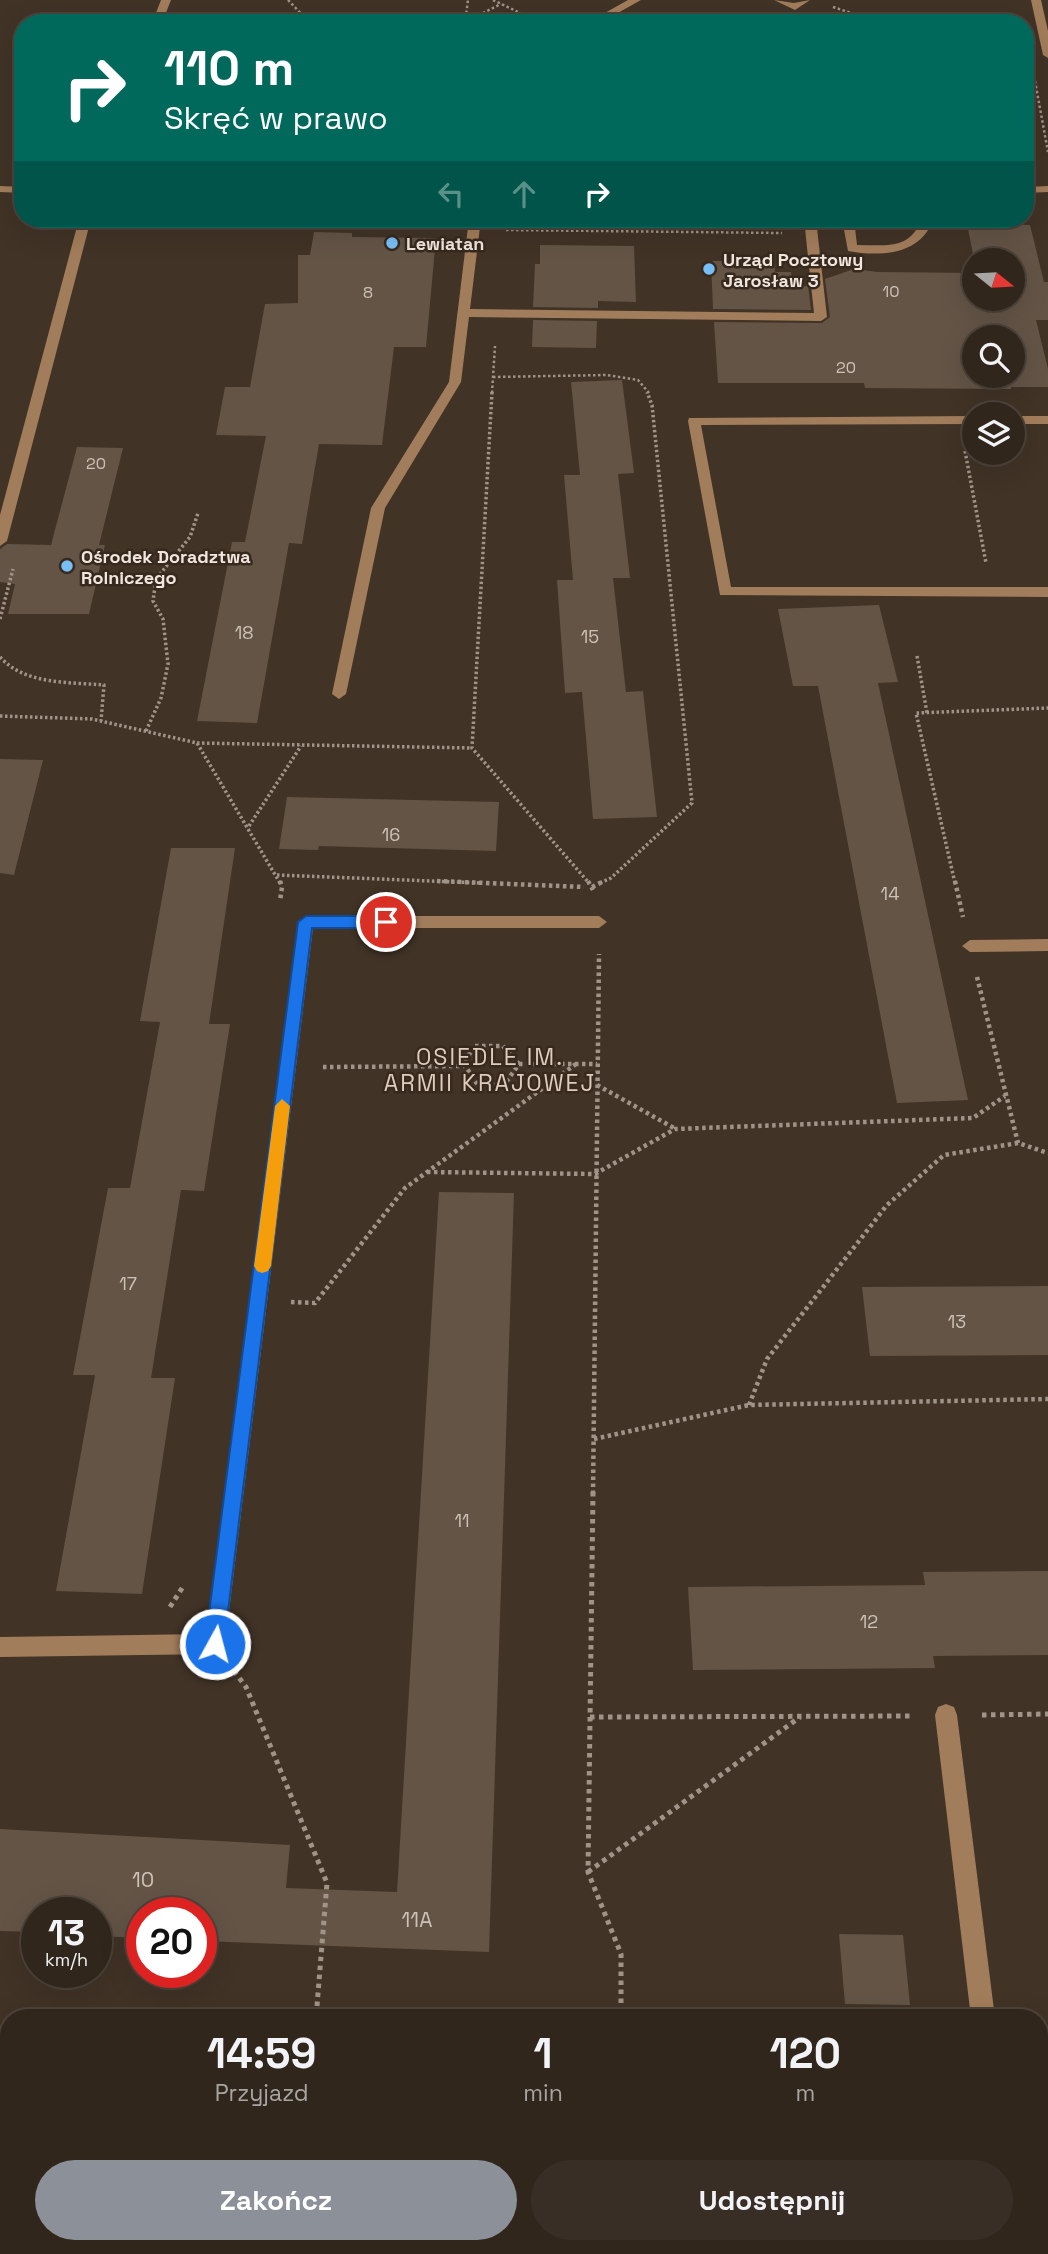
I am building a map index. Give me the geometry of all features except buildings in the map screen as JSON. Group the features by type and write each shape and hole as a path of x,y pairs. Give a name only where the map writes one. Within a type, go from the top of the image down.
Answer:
{"street":[{"path":"609,14 636,0"},
{"path":"779,0 795,7 805,0"},
{"path":"1036,0 1048,55"},
{"path":"0,541 83,228"},
{"path":"339,694 378,508 455,382 474,228"},
{"path":"463,313 821,317 811,228"},
{"path":"849,228 852,248 897,248 916,242 926,228"},
{"path":"1025,420 1048,419"},
{"path":"962,420 694,421 725,592 1048,592"},
{"path":"0,1647 215,1644 306,922 599,922"},
{"path":"970,946 1048,945"},
{"path":"946,1715 983,2009"}],"path":[{"path":"288,0 301,14"},
{"path":"493,0 523,14"},
{"path":"483,14 502,4"},
{"path":"822,4 854,14"},
{"path":"1034,74 1048,152"},
{"path":"506,230 812,233"},
{"path":"497,313 472,748 585,875 592,887 599,922 588,1872 621,1954 621,2009"},
{"path":"277,875 592,887 611,878 692,803 650,395 638,380 607,375 493,377"},
{"path":"953,420 964,442 992,591"},
{"path":"146,731 161,698 168,664 163,619 153,601 156,579 190,537 198,513"},
{"path":"917,656 927,713"},
{"path":"0,657 5,664 27,676 104,685 101,721"},
{"path":"1018,1143 916,713 1048,708"},
{"path":"0,716 101,721 197,743 472,748"},
{"path":"197,743 277,875 282,887 278,915"},
{"path":"248,827 302,745"},
{"path":"475,1046 503,1046 519,1065 504,1085 478,1084 463,1063 475,1046"},
{"path":"258,1301 314,1303 405,1188 576,1064"},
{"path":"519,1065 597,1064"},
{"path":"287,1067 465,1066"},
{"path":"597,1085 674,1129"},
{"path":"427,1172 595,1174 674,1129 973,1118 1005,1096"},
{"path":"749,1405 767,1359 887,1205 944,1155 1018,1143 1048,1153"},
{"path":"594,1440 749,1405 1048,1399"},
{"path":"167,1609 175,1602 188,1577"},
{"path":"215,1644 246,1687 327,1883 317,2009"},
{"path":"590,1717 1048,1713"},
{"path":"588,1872 801,1716"}],"slow traffic":[{"path":"262,1266 282,1106"}],"place":[{"name":"Lewiatan","path":"392,243"},
{"name":"Urząd Pocztowy Jarosław 3","path":"709,269"},
{"name":"Ośrodek Doradztwa Rolniczego","path":"67,566"}],"district":[{"name":"OSIEDLE IM. ARMII KRAJOWEJ","path":"490,1070"}],"route":[{"path":"215,1644 306,922 386,922"}]}
